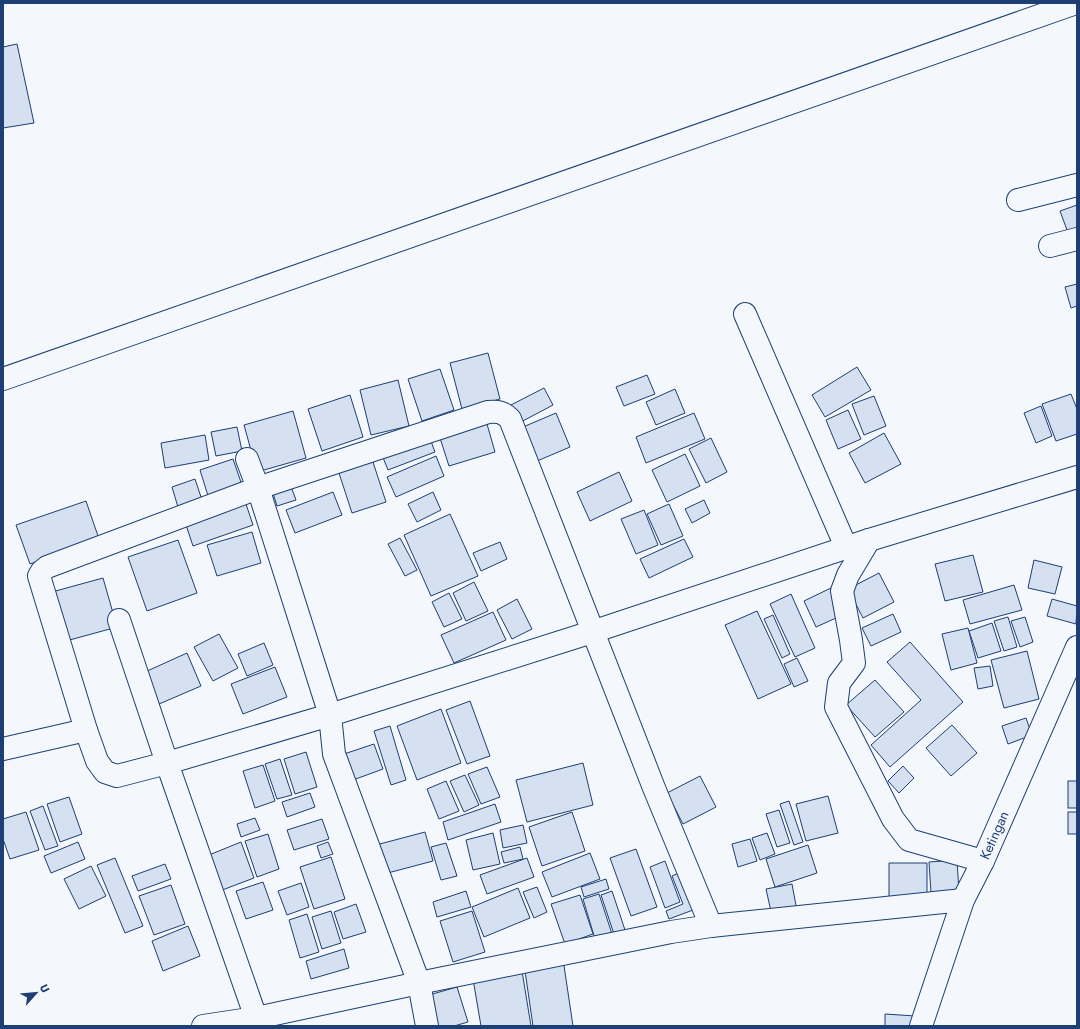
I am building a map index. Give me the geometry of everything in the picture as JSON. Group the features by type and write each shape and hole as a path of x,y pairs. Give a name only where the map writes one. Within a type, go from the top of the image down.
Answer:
{"street":[{"path":"3,379 1076,3"},
{"path":"1018,200 1077,185"},
{"path":"1050,246 1077,239"},
{"path":"745,314 846,547"},
{"path":"712,926 654,788 592,632 510,419 505,414 498,411 488,412 258,488 47,567 39,576 86,730 97,761 105,772 117,776 167,763 330,715 592,632 846,547 1077,478"},
{"path":"247,459 258,488 330,715 334,754 419,983 426,1026"},
{"path":"869,540 848,575 842,591 854,663 839,683 836,707 893,819 908,840 983,861"},
{"path":"119,620 256,1018"},
{"name":"Ketingan","path":"921,1026 963,900 983,861 1077,646"},
{"path":"3,749 86,730"},
{"path":"203,1026 256,1018 671,932 712,926 963,900"}],"building":[{"path":"17,44 34,123 3,128 3,47"},
{"path":"1077,205 1077,236 1070,238 1060,211"},
{"path":"1077,284 1077,306 1071,308 1065,287"},
{"path":"488,353 500,399 462,409 450,363"},
{"path":"857,367 871,390 825,417 812,395"},
{"path":"440,369 454,410 422,421 408,379"},
{"path":"647,375 655,394 624,406 616,387"},
{"path":"398,380 409,426 371,435 360,390"},
{"path":"544,388 553,405 519,423 509,406"},
{"path":"675,389 685,413 656,425 646,402"},
{"path":"1071,394 1077,409 1077,434 1056,441 1042,404"},
{"path":"350,395 363,437 322,451 308,409"},
{"path":"874,396 886,426 864,435 852,404"},
{"path":"1041,406 1052,436 1036,443 1024,413"},
{"path":"848,410 861,439 838,449 826,420"},
{"path":"293,411 306,458 257,472 244,425"},
{"path":"556,413 570,447 537,461 523,427"},
{"path":"694,413 705,439 646,463 636,437"},
{"path":"487,424 495,452 449,466 440,438"},
{"path":"237,427 242,451 216,456 211,432"},
{"path":"884,433 901,464 865,483 849,453"},
{"path":"205,435 209,460 165,468 161,443"},
{"path":"429,436 435,452 388,470 382,455"},
{"path":"711,438 727,472 706,483 689,449"},
{"path":"685,454 700,486 667,502 652,470"},
{"path":"436,456 444,476 396,497 387,477"},
{"path":"233,459 243,488 209,499 200,470"},
{"path":"372,459 386,502 352,513 338,470"},
{"path":"619,472 632,501 590,521 577,492"},
{"path":"195,479 204,506 180,514 172,487"},
{"path":"289,481 296,500 277,506 271,487"},
{"path":"333,492 342,515 295,533 286,510"},
{"path":"433,492 441,510 417,522 408,504"},
{"path":"704,500 710,513 692,523 685,509"},
{"path":"86,501 99,539 30,564 16,525"},
{"path":"245,501 253,525 193,546 185,522"},
{"path":"669,504 683,536 661,545 647,514"},
{"path":"644,510 658,545 636,554 621,519"},
{"path":"450,514 478,576 431,596 404,535"},
{"path":"252,532 261,563 217,576 207,545"},
{"path":"400,538 417,570 405,576 388,544"},
{"path":"684,539 693,557 649,578 640,559"},
{"path":"178,540 197,593 147,611 128,557"},
{"path":"500,542 507,559 481,571 473,553"},
{"path":"973,555 983,592 945,601 935,564"},
{"path":"1034,560 1062,567 1055,594 1028,588"},
{"path":"879,573 894,602 863,618 848,589"},
{"path":"103,578 117,627 66,641 52,592"},
{"path":"474,582 488,611 466,621 453,593"},
{"path":"1014,585 1022,610 970,624 963,600"},
{"path":"833,587 845,614 816,627 804,601"},
{"path":"449,593 462,619 444,627 432,602"},
{"path":"791,594 815,648 795,657 770,604"},
{"path":"517,599 532,629 512,639 497,610"},
{"path":"1052,599 1077,606 1076,624 1047,616"},
{"path":"757,611 791,684 758,699 725,625"},
{"path":"493,612 506,640 454,663 441,635"},
{"path":"893,614 901,632 871,646 862,628"},
{"path":"773,615 790,654 782,658 764,619"},
{"path":"1008,617 1017,647 1004,651 994,621"},
{"path":"1025,617 1033,642 1020,647 1011,621"},
{"path":"992,623 1001,651 978,658 969,631"},
{"path":"968,628 977,663 951,670 942,634"},
{"path":"219,634 238,668 213,681 194,647"},
{"path":"910,642 963,702 890,767 871,745 921,700 887,662"},
{"path":"264,643 273,665 247,676 238,654"},
{"path":"1027,651 1039,699 1004,708 991,660"},
{"path":"187,653 201,686 159,704 145,672"},
{"path":"797,658 808,681 794,687 784,664"},
{"path":"990,666 993,686 978,689 974,668"},
{"path":"275,667 287,697 243,714 231,684"},
{"path":"875,680 904,712 875,737 846,705"},
{"path":"470,701 490,756 467,764 446,710"},
{"path":"441,709 461,763 417,780 397,726"},
{"path":"1026,718 1032,735 1008,744 1002,726"},
{"path":"952,725 977,753 951,776 926,748"},
{"path":"390,726 406,780 391,785 374,731"},
{"path":"374,744 383,769 353,780 344,754"},
{"path":"306,752 317,787 295,794 284,759"},
{"path":"280,759 292,795 277,799 265,764"},
{"path":"583,763 593,805 527,822 516,780"},
{"path":"263,765 275,801 255,808 243,771"},
{"path":"903,766 914,778 899,793 888,781"},
{"path":"487,767 500,797 481,804 468,774"},
{"path":"465,775 479,805 464,812 450,781"},
{"path":"700,776 716,807 683,824 667,793"},
{"path":"446,781 459,811 439,819 427,789"},
{"path":"1068,781 1077,781 1077,808 1068,808"},
{"path":"310,793 315,807 287,817 282,802"},
{"path":"828,796 838,833 806,841 796,804"},
{"path":"69,797 82,834 60,842 47,804"},
{"path":"789,801 803,842 794,845 780,804"},
{"path":"495,804 501,822 448,840 443,822"},
{"path":"43,806 58,846 45,850 30,811"},
{"path":"779,810 790,843 777,847 766,814"},
{"path":"26,812 39,850 10,859 3,839 3,819"},
{"path":"572,812 585,851 542,866 529,827"},
{"path":"1068,812 1077,812 1077,834 1068,834"},
{"path":"255,818 260,830 241,837 237,824"},
{"path":"322,819 329,839 294,850 287,830"},
{"path":"523,825 527,843 503,848 500,830"},
{"path":"425,832 433,861 384,874 376,845"},
{"path":"493,833 500,864 473,870 466,840"},
{"path":"767,833 775,854 760,860 752,838"},
{"path":"268,834 279,869 257,877 245,841"},
{"path":"750,839 757,861 738,867 732,844"},
{"path":"78,842 85,859 51,873 44,856"},
{"path":"241,842 254,878 217,892 204,857"},
{"path":"328,842 333,854 321,858 317,846"},
{"path":"446,843 457,876 441,880 431,847"},
{"path":"808,845 817,873 775,887 766,859"},
{"path":"520,847 523,859 504,863 501,852"},
{"path":"636,849 657,907 631,916 610,858"},
{"path":"590,853 600,879 552,897 542,872"},
{"path":"331,857 345,899 314,909 300,867"},
{"path":"115,858 143,926 125,933 97,865"},
{"path":"527,858 534,877 487,894 480,875"},
{"path":"957,860 959,892 931,893 929,862"},
{"path":"665,861 680,902 665,908 650,867"},
{"path":"889,863 927,863 927,902 889,901"},
{"path":"165,864 171,879 138,891 132,876"},
{"path":"91,866 106,896 79,909 64,879"},
{"path":"686,870 701,907 669,919 666,911 683,904 672,876"},
{"path":"606,879 609,889 584,897 581,887"},
{"path":"263,882 273,910 246,919 236,891"},
{"path":"301,883 309,907 287,915 278,891"},
{"path":"792,884 797,911 772,916 766,889"},
{"path":"171,885 185,924 154,935 139,896"},
{"path":"537,887 547,912 534,918 523,892"},
{"path":"518,888 530,918 484,937 472,907"},
{"path":"466,891 471,907 437,917 433,902"},
{"path":"612,891 625,930 614,934 601,895"},
{"path":"599,894 612,934 595,939 583,899"},
{"path":"580,895 593,934 565,944 551,904"},
{"path":"356,904 366,932 343,939 334,912"},
{"path":"331,911 341,943 322,949 312,917"},
{"path":"472,911 485,952 453,962 440,921"},
{"path":"307,914 319,952 300,958 289,920"},
{"path":"188,926 200,956 163,971 152,941"},
{"path":"344,949 349,968 311,979 306,961"},
{"path":"563,959 573,1026 533,1026 524,964"},
{"path":"522,971 531,1026 481,1026 473,979"},
{"path":"457,987 468,1022 454,1026 438,1026 429,995"},
{"path":"885,1014 915,1016 914,1026 885,1026"}]}
